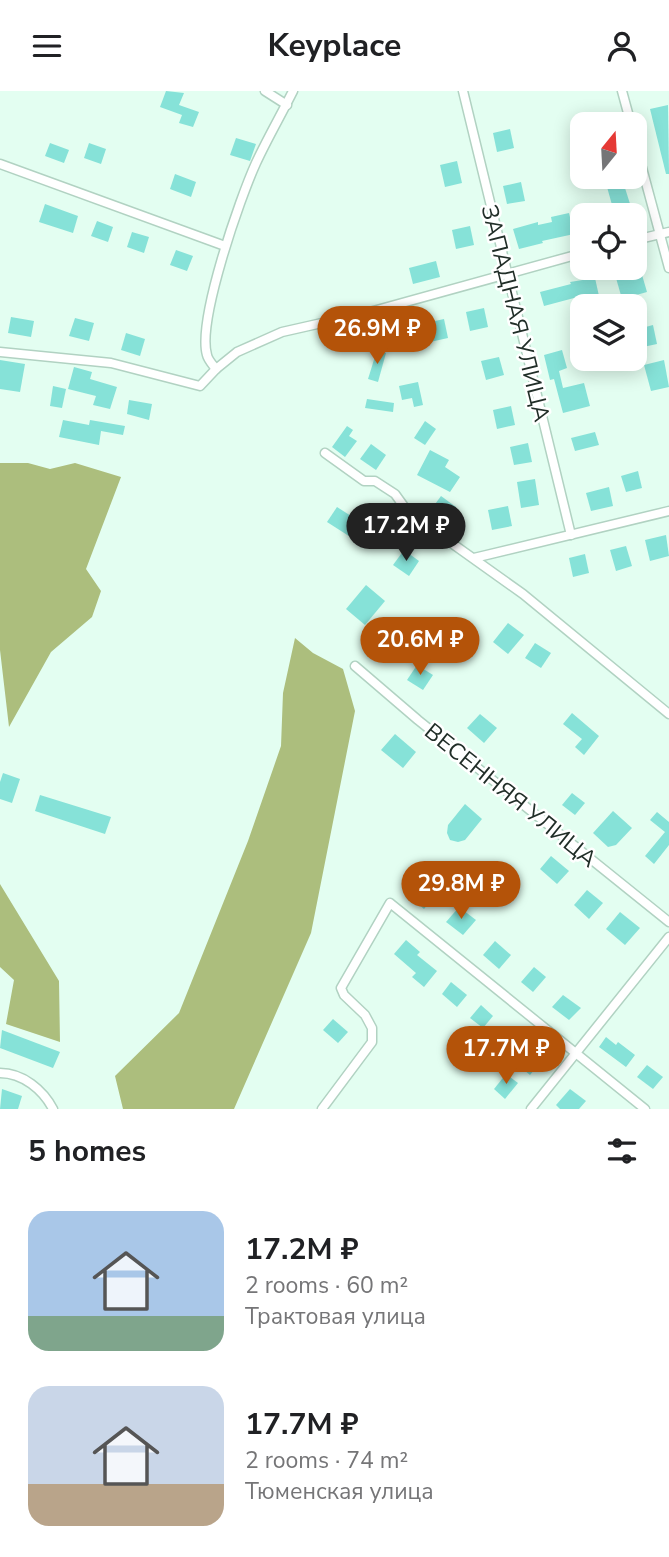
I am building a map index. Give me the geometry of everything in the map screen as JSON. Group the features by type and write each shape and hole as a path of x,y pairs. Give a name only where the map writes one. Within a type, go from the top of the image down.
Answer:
{"street":[{"path":"265,91 286,106"},
{"path":"216,369 207,356 206,340 209,311 225,246 255,164 292,91"},
{"name":"ЗАПАДНАЯ УЛИЦА","path":"463,91 571,535"},
{"path":"622,91 628,112"},
{"path":"0,164 225,246"},
{"path":"648,181 665,233 669,268"},
{"path":"647,237 665,233"},
{"path":"0,352 111,363 200,386 237,352 282,332 366,313 570,256"},
{"path":"325,453 364,481 375,481 395,494 408,512 523,594 669,714"},
{"path":"474,558 669,511"},
{"name":"ВЕСЕННЯЯ УЛИЦА","path":"355,666 669,922"},
{"path":"322,1109 372,1042 372,1028 365,1015 344,995 341,988 390,902 645,1109"},
{"path":"531,1109 669,937"},
{"path":"0,1073 8,1073 33,1084 53,1109"}],"green space":[{"path":"0,463 28,463 50,469 75,463 121,477 86,569 101,591 92,617 51,652 9,727 0,650"},
{"path":"295,638 313,653 343,669 355,711 311,933 234,1109 123,1109 115,1076 179,1013 248,841 281,746 283,693"},
{"path":"0,884 59,981 60,1042 6,1024 14,980 0,967"}],"building":[{"path":"166,91 184,93 179,105 199,112 193,127 179,123 182,115 160,107"},
{"path":"668,105 669,174 666,174 650,109"},
{"path":"510,129 514,148 497,152 493,133"},
{"path":"236,138 256,144 250,161 230,155"},
{"path":"50,143 69,150 64,163 45,156"},
{"path":"89,143 106,149 101,164 84,158"},
{"path":"457,161 462,183 445,187 440,165"},
{"path":"175,174 196,182 191,197 170,189"},
{"path":"521,182 525,201 507,204 503,186"},
{"path":"608,189 625,189 630,203 611,203"},
{"path":"45,204 78,216 73,233 39,222"},
{"path":"569,213 570,235 519,249 513,229 538,222 538,225 552,222 551,217"},
{"path":"97,221 113,227 108,242 91,236"},
{"path":"470,226 474,245 456,249 452,230"},
{"path":"132,232 149,237 144,253 127,247"},
{"path":"176,250 193,256 187,271 170,265"},
{"path":"436,261 440,277 413,284 409,268"},
{"path":"595,280 599,294 570,294 570,299 544,306 540,292 571,284 570,282"},
{"path":"617,280 644,280 647,292 621,294"},
{"path":"484,308 488,327 470,331 466,312"},
{"path":"11,317 34,321 31,337 8,333"},
{"path":"75,318 94,323 89,341 69,336"},
{"path":"444,319 448,338 430,342 426,323"},
{"path":"653,325 657,344 647,346 647,327"},
{"path":"406,327 410,346 392,350 388,331"},
{"path":"126,333 145,339 140,356 121,350"},
{"path":"377,350 386,353 378,382 368,379"},
{"path":"562,350 567,368 559,371 563,388 584,383 590,406 563,413 544,355"},
{"path":"499,357 504,375 486,380 481,361"},
{"path":"0,360 25,364 20,392 0,389"},
{"path":"664,360 669,387 651,391 646,371 647,364"},
{"path":"74,367 92,372 90,379 117,387 110,409 93,405 96,396 68,389"},
{"path":"418,382 423,405 414,407 412,398 402,400 399,386"},
{"path":"53,386 66,389 62,408 50,406"},
{"path":"367,399 394,403 393,412 365,408"},
{"path":"129,400 152,404 149,420 127,414"},
{"path":"511,406 515,425 497,429 493,410"},
{"path":"63,420 89,425 90,420 125,426 123,435 101,431 99,445 59,437"},
{"path":"425,421 436,429 425,445 414,438"},
{"path":"347,426 353,430 349,436 357,441 345,457 332,447"},
{"path":"595,432 599,445 575,451 571,438"},
{"path":"528,443 532,462 514,465 510,447"},
{"path":"371,444 386,455 376,470 360,459"},
{"path":"430,450 449,460 445,467 460,477 450,492 417,475"},
{"path":"638,471 642,488 626,492 621,476"},
{"path":"535,479 539,505 521,508 517,482"},
{"path":"609,487 613,506 591,511 586,493"},
{"path":"441,496 456,507 446,522 430,511"},
{"path":"508,506 512,526 492,530 488,510"},
{"path":"337,507 376,532 366,547 327,522"},
{"path":"666,535 669,556 650,561 645,540"},
{"path":"626,546 632,566 616,571 610,550"},
{"path":"404,550 419,561 409,576 393,565"},
{"path":"585,554 589,573 573,577 569,558"},
{"path":"366,585 385,601 365,625 346,609"},
{"path":"508,623 524,635 508,654 493,642"},
{"path":"535,643 551,653 541,668 525,658"},
{"path":"417,665 433,675 423,690 407,680"},
{"path":"572,713 599,736 584,755 575,747 582,739 563,724"},
{"path":"480,714 497,728 484,743 467,728"},
{"path":"395,734 416,752 403,768 381,750"},
{"path":"3,773 20,779 12,803 0,799"},
{"path":"572,793 585,803 575,815 562,805"},
{"path":"40,795 111,817 105,834 35,811"},
{"path":"465,804 482,819 465,840 450,840 448,825"},
{"path":"613,811 632,828 616,845 608,847 593,833"},
{"path":"657,812 669,822 669,845 654,864 645,856 665,832 650,820"},
{"path":"551,856 569,871 557,884 540,869"},
{"path":"416,875 437,893 424,909 403,891"},
{"path":"587,890 603,903 589,919 574,905"},
{"path":"459,907 476,920 463,935 446,922"},
{"path":"620,912 640,928 625,945 606,929"},
{"path":"406,940 420,952 417,955 437,971 424,987 412,977 416,973 394,954"},
{"path":"495,941 511,955 499,969 483,955"},
{"path":"534,967 546,977 533,992 521,982"},
{"path":"451,982 467,995 457,1007 442,994"},
{"path":"563,995 581,1008 569,1020 552,1007"},
{"path":"481,1005 493,1016 483,1028 470,1018"},
{"path":"333,1019 348,1032 338,1043 323,1030"},
{"path":"2,1030 60,1052 53,1068 0,1048"},
{"path":"606,1037 635,1055 626,1067 599,1047"},
{"path":"528,1044 544,1058 530,1075 513,1061"},
{"path":"647,1065 663,1077 653,1089 637,1077"},
{"path":"506,1074 518,1083 505,1099 494,1089"},
{"path":"2,1089 22,1096 18,1109 0,1109"},
{"path":"570,1089 586,1101 579,1109 560,1109 556,1105"}]}
